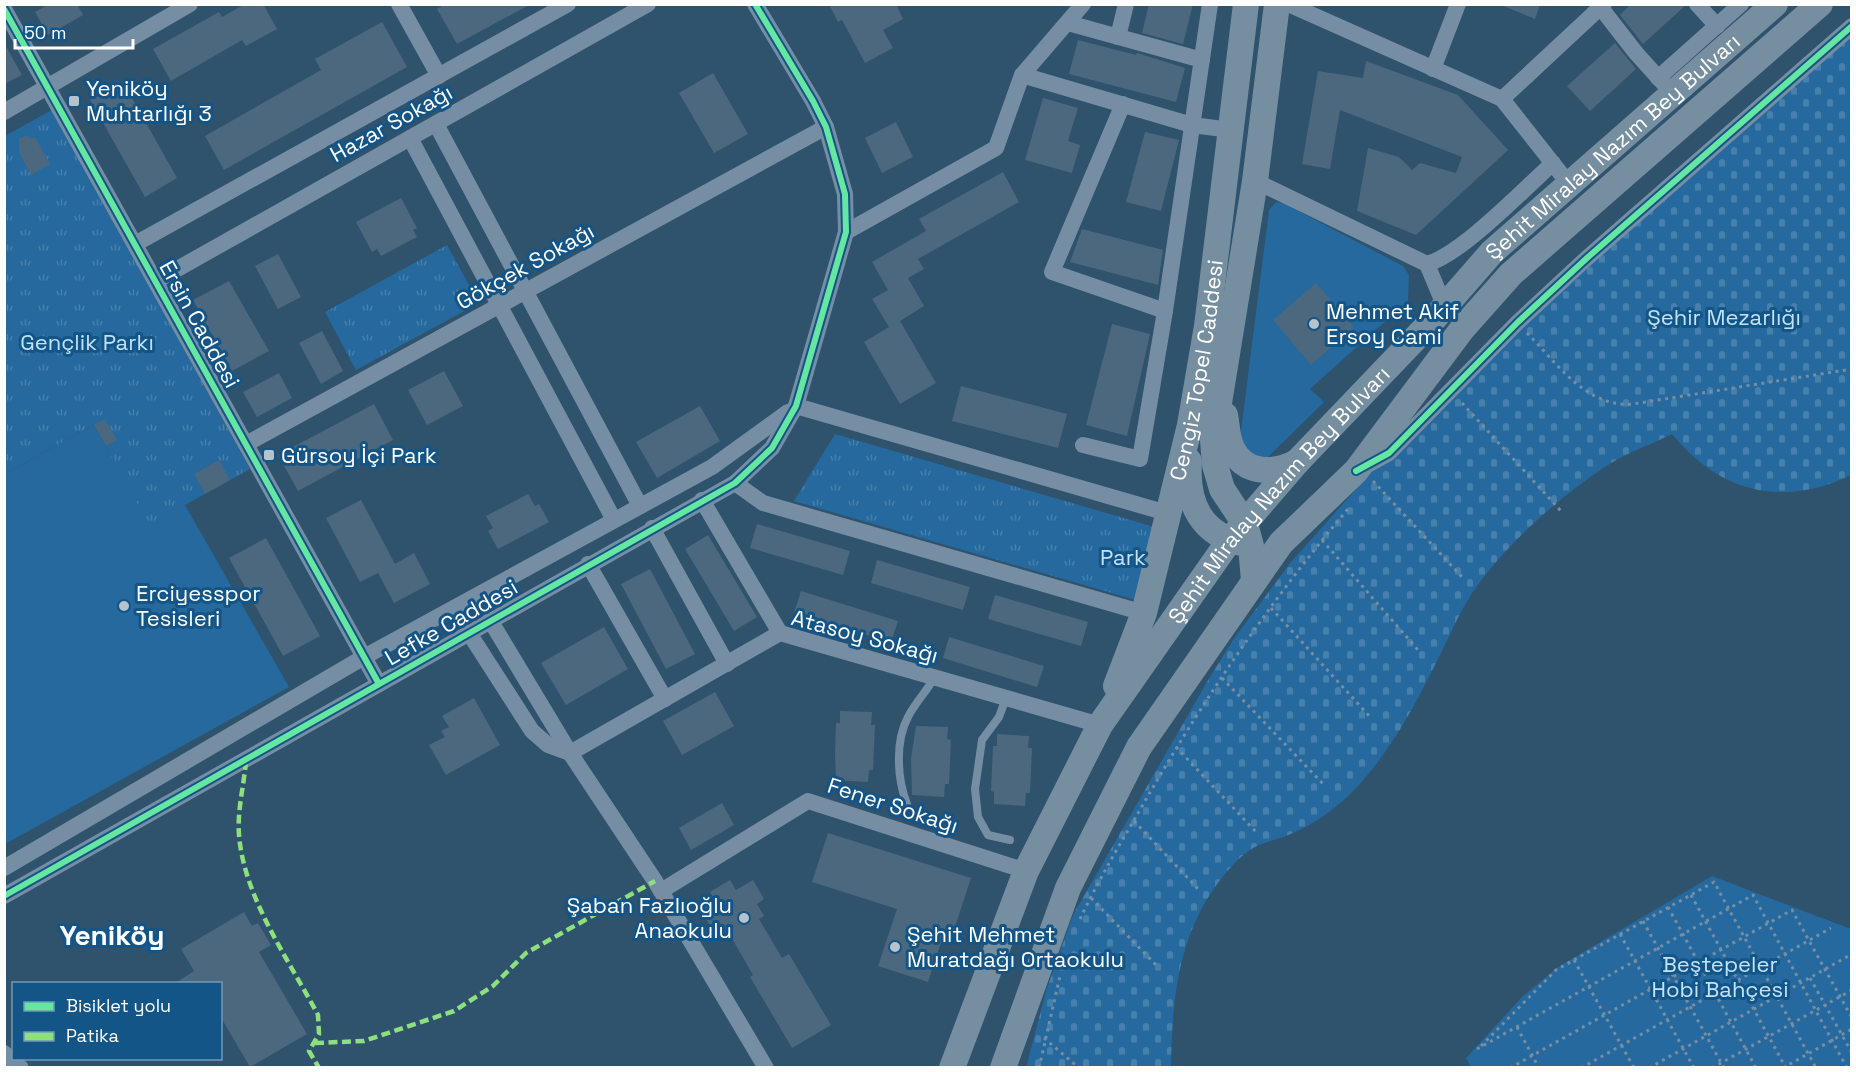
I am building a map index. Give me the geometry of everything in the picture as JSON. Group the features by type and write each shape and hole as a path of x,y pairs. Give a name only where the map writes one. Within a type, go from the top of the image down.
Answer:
{"main road":[{"name":"Cengiz Topel Caddesi","path":"1100,725 1144,613 1190,425 1207,326 1246,4"},
{"name":"Cengiz Topel Caddesi","path":"1242,537 1222,489 1215,465 1213,440 1255,181 1277,4"},
{"name":"Şehit Miralay Nazım Bey Bulvarı","path":"952,1068 1026,871 1100,725 1297,462 1431,322 1444,304 1492,252 1569,184 1665,86 1775,4"},
{"name":"Şehit Miralay Nazım Bey Bulvarı","path":"1003,1068 1068,888 1139,747 1281,543 1369,478 1463,328 1511,274 1820,4"},
{"path":"1221,393 1231,447 1238,457 1248,465 1272,471 1297,462"},
{"path":"1190,425 1188,482 1194,505 1206,526 1242,537 1281,543"},
{"path":"1242,537 1254,581"}],"street":[{"path":"4,112 190,4"},
{"path":"399,4 439,76"},
{"name":"Hazar Sokağı","path":"135,244 568,4"},
{"name":"Hazar Sokağı","path":"156,281 648,4"},
{"path":"754,4 813,101 826,127 845,194 846,232 796,406 1167,513"},
{"path":"846,232 996,148 1022,75 1083,4"},
{"path":"1118,37 1126,4"},
{"path":"1083,445 1140,459 1165,311 1210,4"},
{"path":"1288,4 1502,99 1569,184"},
{"path":"1433,69 1458,4"},
{"path":"1697,4 1716,26"},
{"path":"1502,99 1603,6 1665,86 1716,26 1741,4"},
{"name":"Ersin Caddesi","path":"4,9 379,684"},
{"path":"1068,23 1203,60"},
{"path":"1369,478 1389,453 1518,322 1587,258 1851,26"},
{"path":"1022,75 1192,125 1231,130"},
{"path":"1123,105 1052,272 1165,311"},
{"path":"436,124 640,506"},
{"name":"Gökçek Sokağı","path":"246,444 826,127"},
{"path":"410,138 614,520"},
{"path":"1427,264 1441,259 1459,247 1552,163"},
{"path":"1255,181 1427,264 1444,304"},
{"name":"Lefke Caddesi","path":"4,896 735,483 772,448 796,406"},
{"name":"Lefke Caddesi","path":"4,868 364,657 712,467 796,406"},
{"path":"735,483 763,503 1144,613"},
{"path":"702,500 780,633"},
{"path":"652,528 727,664"},
{"path":"588,564 664,699"},
{"path":"490,620 570,753 661,891 766,1068"},
{"path":"469,633 532,731 548,745 570,753"},
{"name":"Atasoy Sokağı","path":"570,753 780,633 1100,725"},
{"name":"Fener Sokağı","path":"661,891 808,801 1026,871"},
{"path":"4,1053 21,1068"}],"lane":[{"path":"907,804 900,780 900,739 908,715 934,678"},
{"path":"1006,698 999,717 982,740 975,802 978,817 988,835 1010,840"}],"path":[{"path":"1518,322 1585,391 1599,400 1616,404 1633,404 1851,369"},
{"path":"1456,397 1561,511"},
{"path":"1369,478 1463,578"},
{"path":"1080,920 1176,747 1271,608 1354,502"},
{"path":"1322,540 1418,650"},
{"path":"1271,608 1370,717"},
{"path":"1222,678 1324,785"},
{"path":"1176,747 1257,833"},
{"path":"1134,821 1199,890"},
{"path":"1816,1068 1777,996 1744,937 1729,909 1714,882 1556,970 1477,1049 1683,934 1706,922 1729,909 1753,896 1849,1067"},
{"path":"1691,895 1785,1067 1851,1029"},
{"path":"1091,898 1156,965"},
{"path":"1668,907 1756,1068"},
{"path":"1510,1068 1792,910 1851,1018"},
{"path":"1643,921 1724,1068"},
{"path":"1581,1068 1832,928"},
{"path":"1620,934 1694,1068"},
{"path":"1649,1068 1851,954"},
{"path":"1574,960 1634,1068"},
{"path":"1039,1068 1061,971"},
{"path":"1810,978 1851,1053"},
{"path":"1712,1068 1851,990"},
{"path":"1516,1027 1539,1068"},
{"path":"1044,1038 1079,1068"}],"green space":[{"name":"Şehir Mezarlığı","path":"1851,35 1851,475 1826,485 1801,491 1777,492 1754,489 1732,482 1711,470 1691,454 1672,434 1618,459 1597,472 1530,527 1489,571 1460,614 1402,727 1373,769 1356,788 1342,802 1310,824 1259,845 1248,852 1234,864 1216,886 1196,920 1182,961 1175,1003 1171,1067 1026,1068 1046,991 1073,915 1207,682 1233,640 1291,562 1375,468 1467,374"},
{"name":"Gençlik Parkı","path":"52,110 250,469 149,525 94,425 5,474 5,136"},
{"path":"1276,202 1283,203 1403,266 1409,275 1408,301 1310,389 1324,402 1266,459 1255,456 1248,450 1243,442 1241,431 1269,210"},
{"path":"447,245 479,303 356,370 325,312"},
{"name":"Erciyesspor Tesisleri","path":"94,425 149,524 185,505 289,687 5,844 5,474"},
{"name":"Park","path":"835,434 1175,533 1153,605 794,501"},
{"name":"Beştepeler Hobi Bahçesi","path":"1712,876 1851,929 1851,1067 1471,1067 1466,1058 1523,996 1558,967"}],"building":[{"path":"49,4 77,4 83,15 48,35 35,12"},
{"path":"245,4 263,4 277,29 246,46 242,40 171,81 153,49 219,12 222,17"},
{"path":"445,4 531,4 457,44 437,9"},
{"path":"829,4 896,4 903,19 883,30 893,48 865,63 842,20 838,22"},
{"path":"1149,4 1193,4 1183,44 1142,33"},
{"path":"1499,4 1540,4 1535,19"},
{"path":"1631,4 1687,4 1643,44 1620,15"},
{"path":"382,22 407,67 224,170 205,136 321,70 315,59"},
{"path":"1078,40 1136,55 1137,53 1185,68 1176,102 1069,74"},
{"path":"4,43 22,75 4,84"},
{"path":"1615,43 1636,69 1590,111 1567,86"},
{"path":"1366,61 1458,95 1508,150 1416,235 1357,211 1368,148 1399,157 1412,170 1420,163 1456,173 1462,157 1340,110 1330,169 1302,164 1318,71 1363,78"},
{"path":"713,73 748,134 714,153 679,93"},
{"path":"123,82 177,178 145,197 90,100"},
{"path":"1043,98 1078,108 1068,141 1080,145 1072,173 1025,160"},
{"path":"896,122 913,157 882,173 865,138"},
{"path":"1145,132 1179,140 1161,211 1126,202"},
{"path":"26,135 31,139 35,137 50,164 31,175 19,152 19,139"},
{"path":"1003,172 1019,202 918,259 924,269 908,278 924,306 900,321 936,383 900,404 864,342 889,327 872,299 888,290 872,262 926,231 919,219"},
{"path":"401,198 417,228 413,230 417,237 381,256 377,249 372,252 356,222"},
{"path":"1082,229 1163,250 1158,285 1070,262"},
{"path":"278,254 301,297 278,309 255,266"},
{"path":"229,281 269,351 232,371 193,300"},
{"name":"Mehmet Akif Ersoy Cami","path":"1316,283 1354,327 1311,365 1273,320"},
{"path":"1112,324 1150,334 1127,436 1086,425"},
{"path":"322,331 343,371 321,384 299,343"},
{"path":"444,371 463,406 427,425 408,390"},
{"path":"279,373 292,398 257,417 243,392"},
{"path":"961,386 1067,414 1058,448 952,421"},
{"path":"374,404 393,440 298,491 278,455"},
{"path":"700,406 720,441 657,478 636,442"},
{"path":"105,419 117,440 106,446 94,425"},
{"path":"219,460 230,480 205,494 194,474"},
{"path":"528,494 535,506 539,504 549,522 498,549 488,531 493,528 486,516"},
{"path":"361,500 395,564 414,553 430,584 394,603 378,573 360,582 326,518"},
{"path":"757,524 850,551 843,575 750,548"},
{"path":"708,535 757,617 734,631 685,549"},
{"path":"266,538 320,636 283,656 229,558"},
{"path":"877,560 970,587 963,610 871,583"},
{"path":"650,569 695,654 666,669 621,584"},
{"path":"801,591 898,621 891,642 794,613"},
{"path":"995,595 1088,622 1081,646 988,619"},
{"path":"604,627 628,669 566,705 541,663"},
{"path":"949,637 1044,666 1037,687 943,658"},
{"path":"715,692 734,726 682,755 663,721"},
{"path":"474,698 500,745 446,775 429,745 445,737 441,731 449,727 442,716"},
{"path":"840,711 872,712 871,725 875,725 873,770 869,770 868,782 836,780 836,723 840,723"},
{"path":"916,726 948,727 947,739 951,740 949,784 945,784 944,797 912,795 911,759"},
{"path":"997,734 1029,736 1028,748 1032,748 1030,793 1026,793 1025,806 994,804 994,792 991,791 993,746 997,746"},
{"path":"722,803 734,825 691,850 679,828"},
{"path":"828,833 971,878 955,927 947,924 928,982 878,966 897,909 812,882"},
{"path":"730,880 736,890 753,880 764,899 757,904 764,916 759,919 782,958 789,954 831,1025 792,1048 750,977 753,975 730,935 726,937 719,925 712,929 701,910 715,902 710,892"},
{"path":"244,912 252,926 258,923 271,945 259,952 307,1034 250,1067 222,1019 222,982 177,982 194,971 181,949"}],"marked path":[{"path":"246,761 239,826 243,859 249,882 270,928 318,1015 319,1034 309,1051 319,1068"},
{"path":"315,1043 364,1041 454,1011 493,986 526,953 655,881"}],"cycle path":[{"path":"4,896 735,483 772,448 796,406 846,232 845,194 826,127 755,4"},
{"path":"4,9 379,684"},
{"path":"1356,471 1389,453 1518,322 1587,258 1852,26"}],"place":[{"name":"Yeniköy Muhtarlığı 3","path":"74,101"},
{"name":"Mehmet Akif Ersoy Cami","path":"1314,324"},
{"name":"Gürsoy İçi Park","path":"269,455"},
{"name":"Erciyesspor Tesisleri","path":"124,606"},
{"name":"Şaban Fazlıoğlu Anaokulu","path":"744,918"},
{"name":"Şehit Mehmet Muratdağı Ortaokulu","path":"895,947"}],"district":[{"name":"Yeniköy","path":"112,935"}]}
